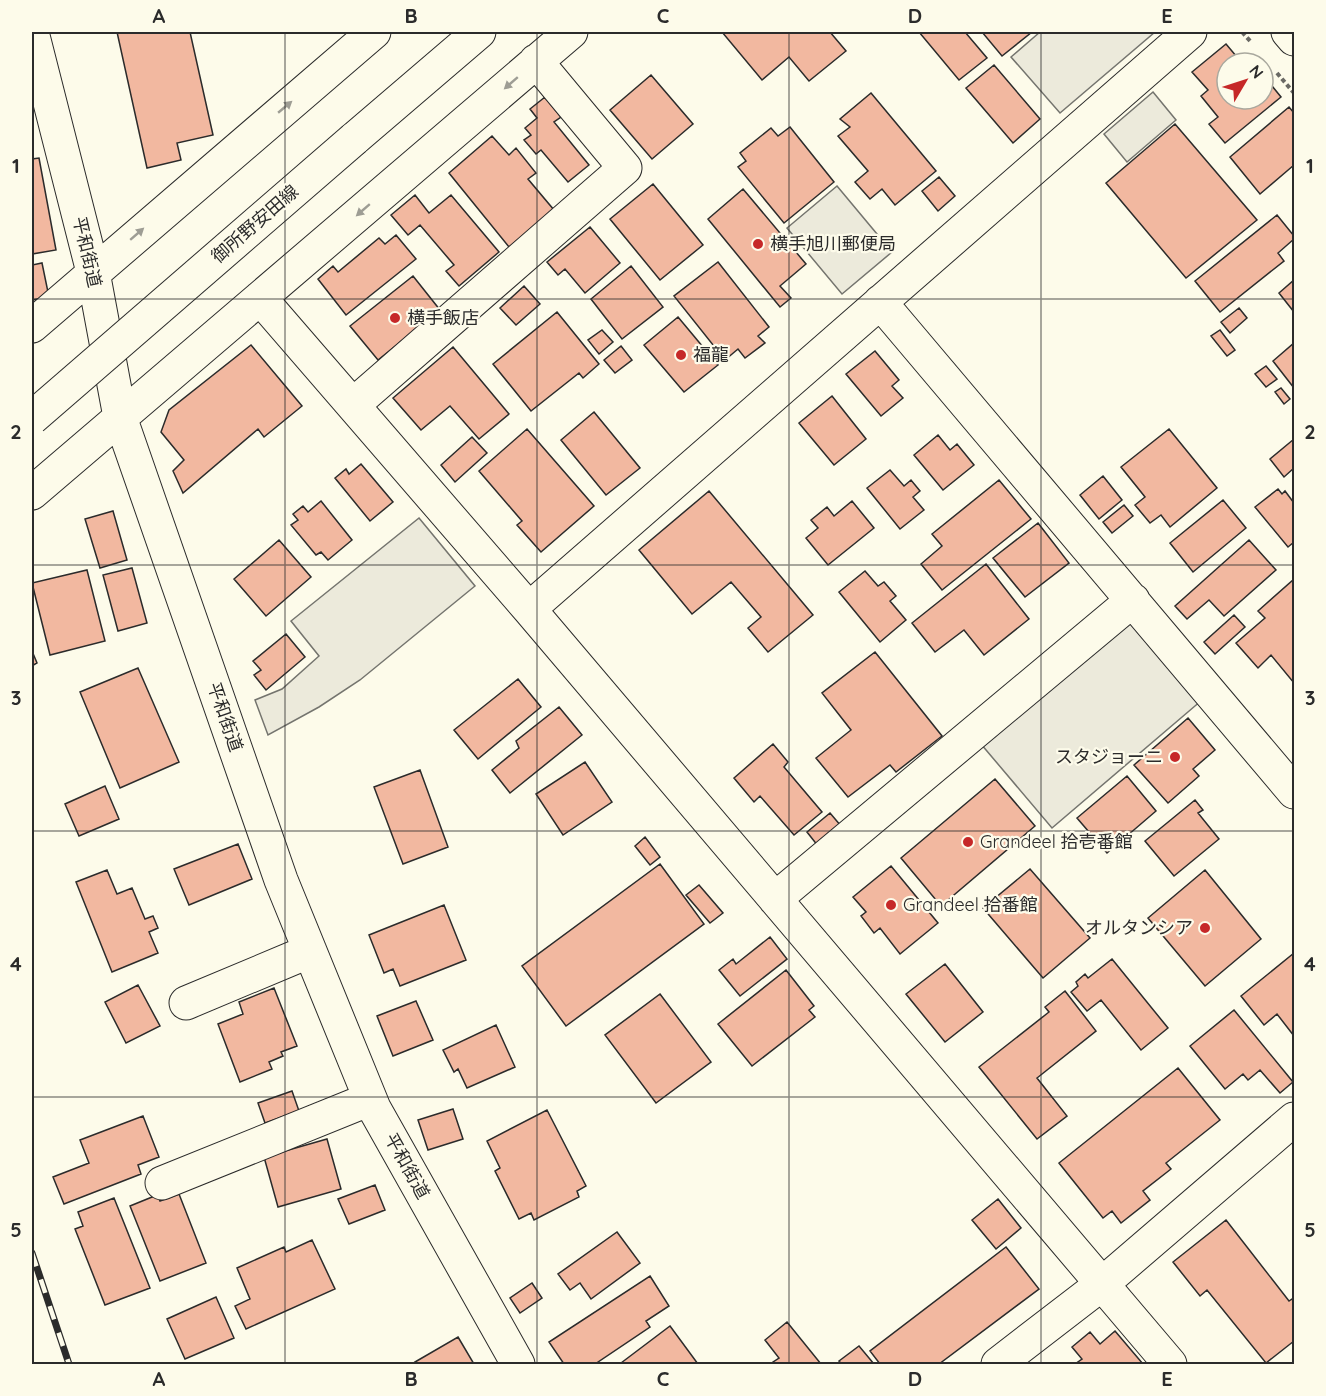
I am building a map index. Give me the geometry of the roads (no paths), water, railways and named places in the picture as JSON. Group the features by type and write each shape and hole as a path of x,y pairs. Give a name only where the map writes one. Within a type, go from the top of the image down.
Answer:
{"street":[{"name":"平和街道","path":"32,32 93,272 120,417 281,880 370,1099 518,1365"},
{"path":"32,326 374,32"},
{"name":"御所野安田線","path":"32,418 479,32"},
{"path":"32,493 571,32"},
{"path":"529,609 1190,32"},
{"path":"1288,32 1294,39"},
{"path":"353,405 625,168 536,61"},
{"path":"260,298 529,609 1170,1365"},
{"path":"880,302 1294,792"},
{"path":"775,899 1132,600"},
{"path":"186,1003 310,951"},
{"path":"162,1183 370,1099"},
{"path":"998,1365 1102,1284 1294,1119"}],"railway":[{"path":"32,1253 69,1364"}],"place":[{"name":"横手旭川郵便局","path":"758,244"},
{"name":"横手飯店","path":"395,318"},
{"name":"福龍","path":"681,355"},
{"name":"スタジョーニ","path":"1175,757"},
{"name":"Grandeel 拾壱番館","path":"968,842"},
{"name":"Grandeel 拾番館","path":"891,905"},
{"name":"オルタンシア","path":"1205,928"}]}
